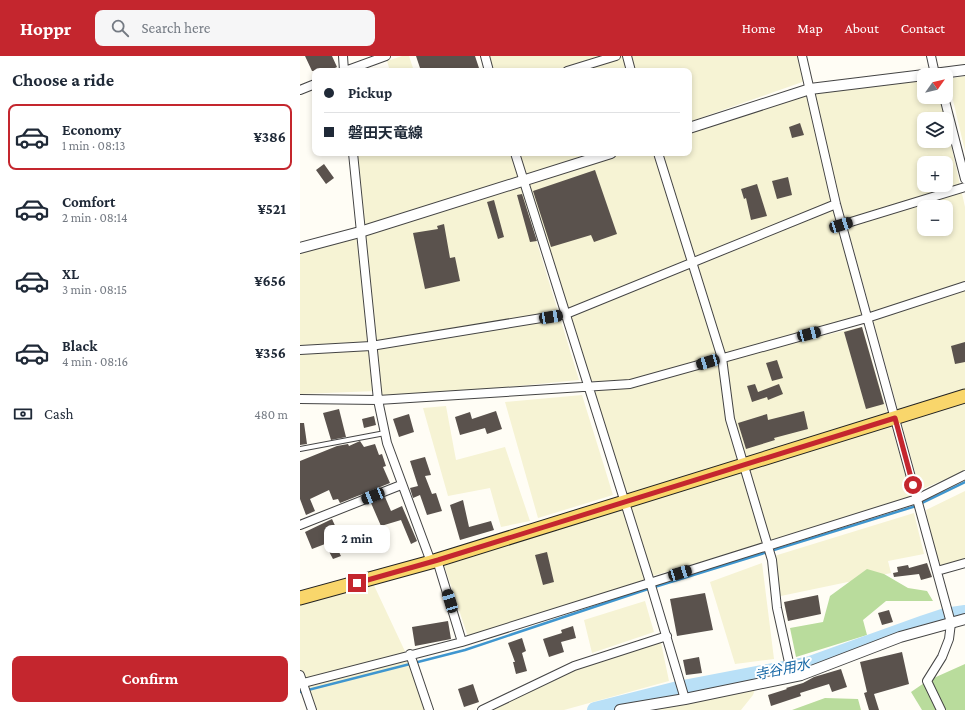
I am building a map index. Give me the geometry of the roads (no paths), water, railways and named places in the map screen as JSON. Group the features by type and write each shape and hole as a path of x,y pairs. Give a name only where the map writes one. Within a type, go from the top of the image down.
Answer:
{"main road":[{"path":"300,598 434,561 625,503 965,396"}],"street":[{"path":"343,56 345,68"},
{"path":"353,68 386,56"},
{"path":"484,56 488,68"},
{"path":"577,68 616,56"},
{"path":"627,56 630,68"},
{"path":"802,56 841,225 951,623 949,639 942,657 927,681 941,710"},
{"path":"931,56 932,68"},
{"path":"953,71 965,70"},
{"path":"692,127 810,89 917,76"},
{"path":"300,90 312,85"},
{"path":"946,104 965,179"},
{"path":"353,156 371,346 378,400 385,433 401,485 434,561 462,642"},
{"path":"516,156 667,636 685,700"},
{"path":"300,248 360,232 602,156"},
{"path":"659,156 722,358 730,419 772,560 777,608 792,676"},
{"path":"841,225 965,187"},
{"path":"300,350 371,346 566,314 836,204"},
{"path":"300,399 378,400 630,384 867,318 965,286"},
{"path":"302,684 410,654 462,642 768,546 917,499 965,475"},
{"path":"300,525 401,485"},
{"path":"937,571 965,563"},
{"path":"620,710 685,700 816,670 900,637 965,619"},
{"path":"482,710 574,666 667,636"},
{"path":"410,654 429,710"},
{"path":"300,675 312,710"}],"lane":[{"path":"300,449 385,433"}],"waterway":[{"path":"300,692 465,650 648,589 916,506 965,482"},
{"name":"寺谷用水","path":"595,710 678,689 810,664 945,616 965,613"}]}
